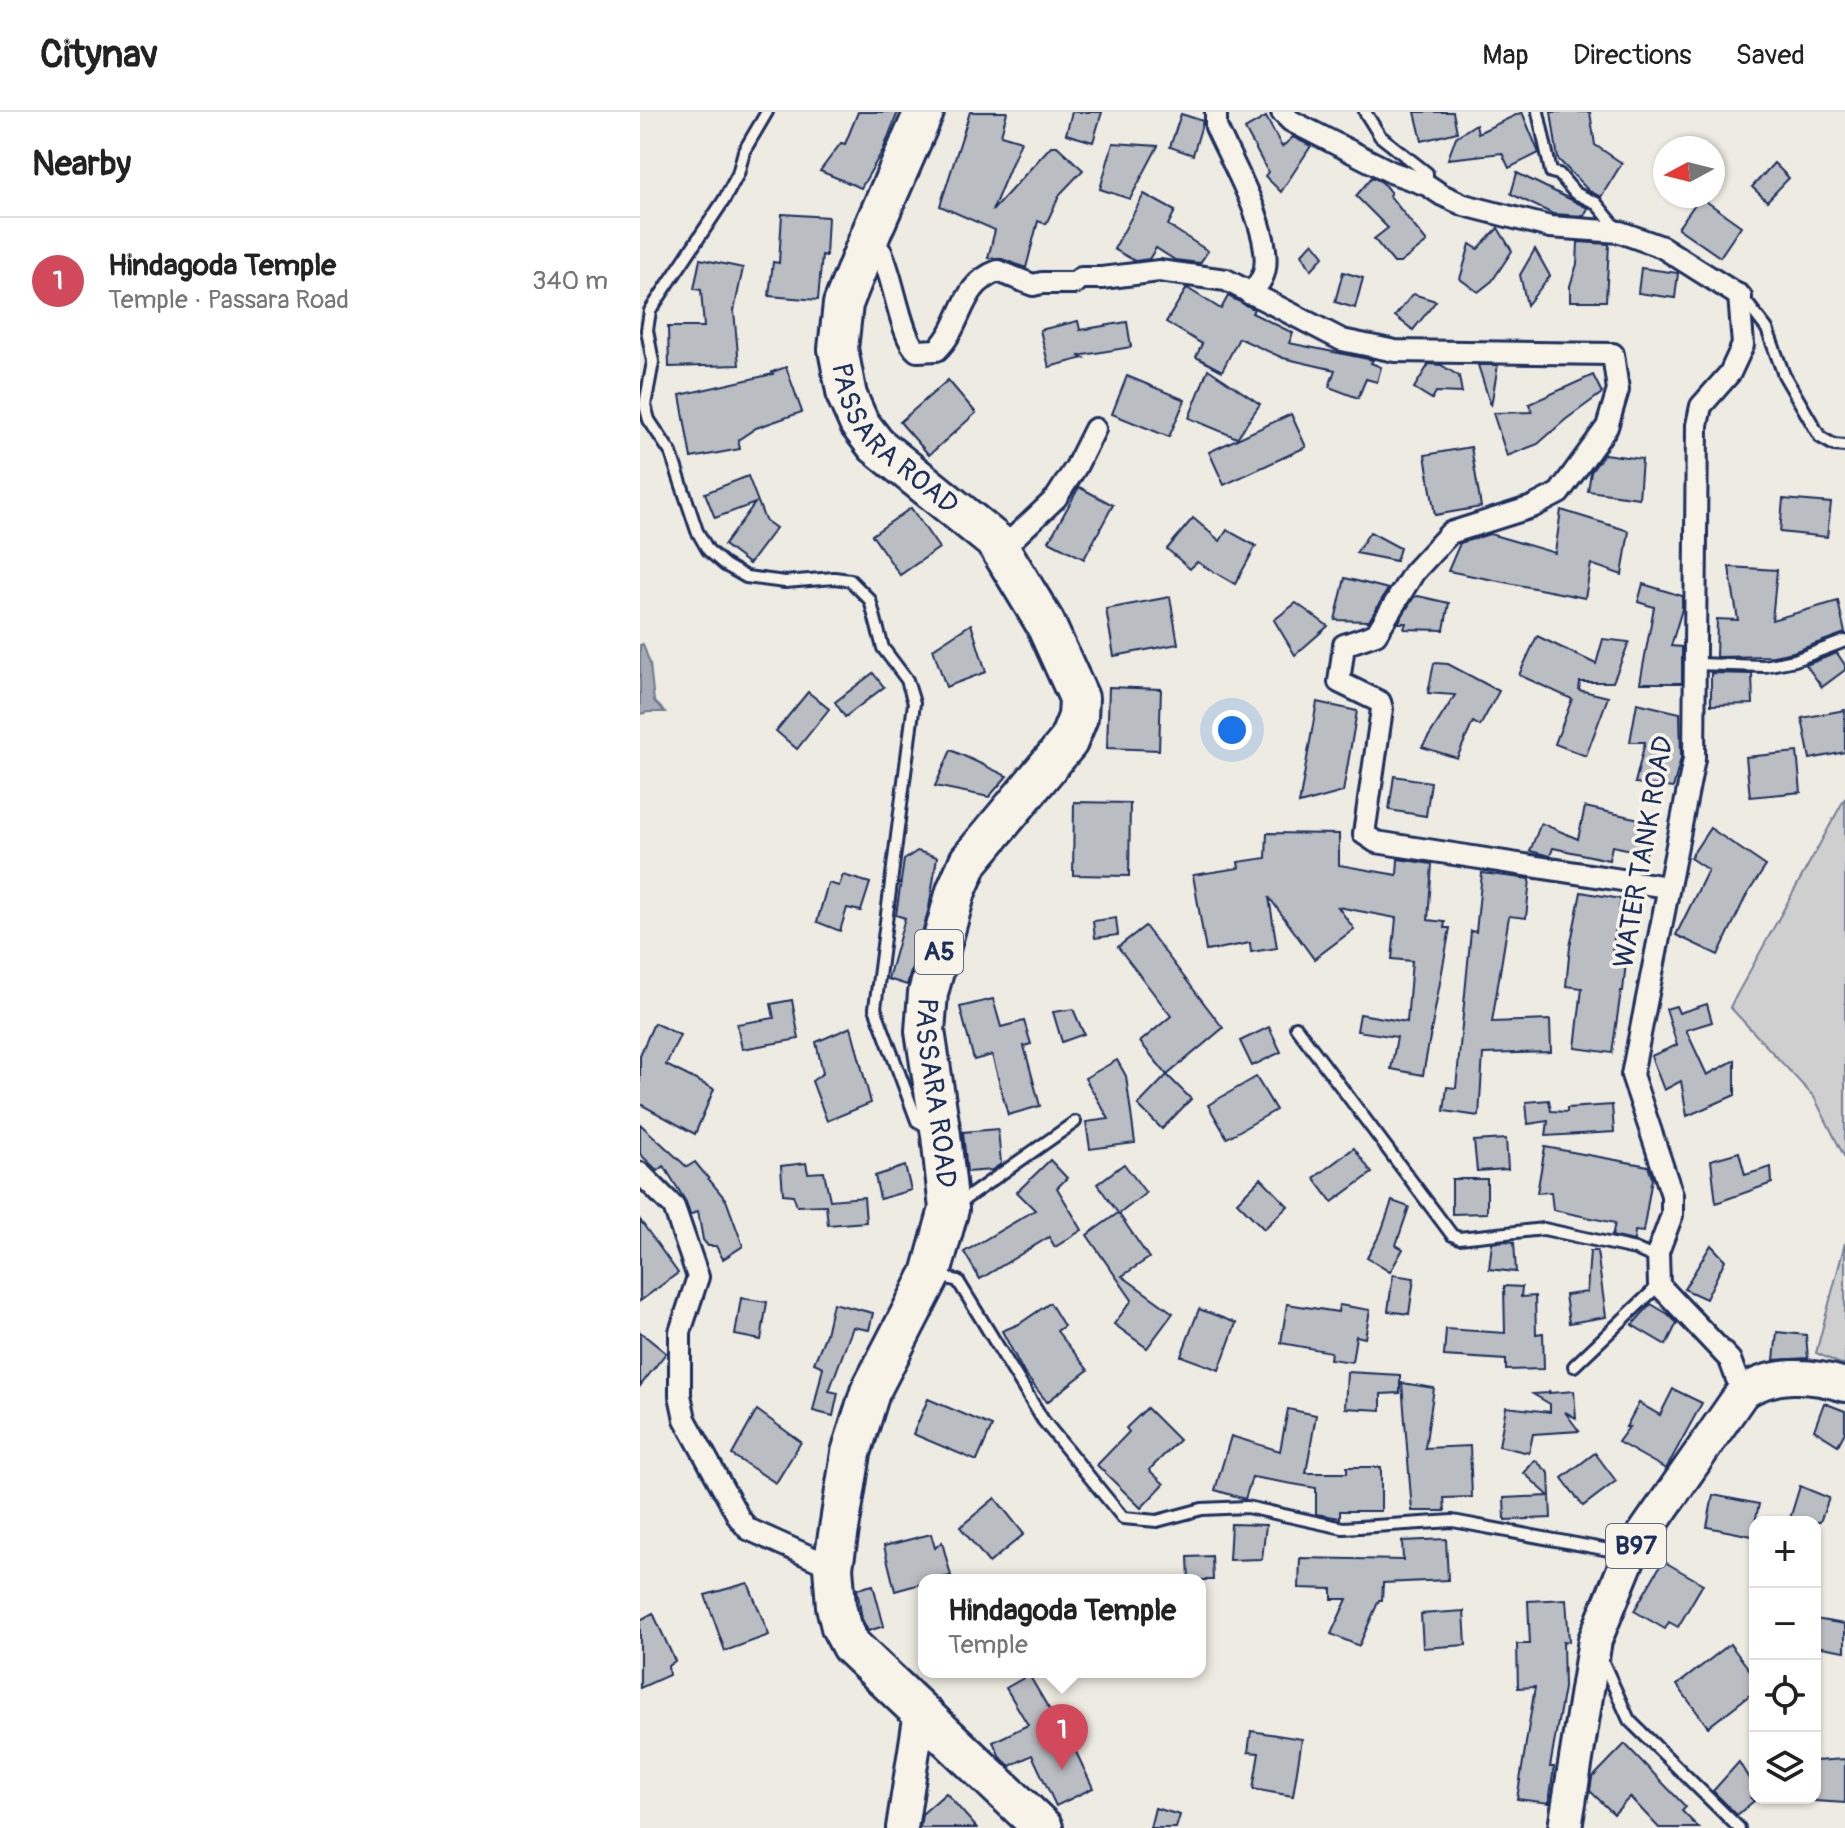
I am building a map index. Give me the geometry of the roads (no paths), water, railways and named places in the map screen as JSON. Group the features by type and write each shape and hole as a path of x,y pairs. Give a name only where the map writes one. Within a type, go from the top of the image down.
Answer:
{"highway":[{"name":"PASSARA ROAD","path":"924,112 843,304 838,349 847,396 859,423 876,445 988,532 1001,550 1051,635 1079,698 1078,717 1068,742 969,861 956,891 928,993 925,1031 949,1209 931,1274 870,1392 851,1453 833,1567 836,1606 841,1627 851,1646 1043,1828"}],"main road":[{"path":"1742,1393 1757,1383 1779,1377 1831,1380 1845,1385"},
{"name":"B97","path":"1565,1828 1595,1640 1630,1554 1742,1393"}],"street":[{"path":"1216,112 1216,127 1258,218 1265,252 1265,269 1260,283 1250,294"},
{"path":"1282,112 1291,121 1464,205 1550,227 1620,232 1662,247 1740,296"},
{"path":"866,247 881,252 889,269 908,339 917,351 937,350 945,342 967,294 985,276 998,271 1033,285 1075,283 1081,278 1159,271 1226,280 1342,340 1395,351 1613,354 1618,390 1607,427 1559,493 1532,507 1450,533 1414,572 1376,634 1344,645 1339,682 1380,702 1382,709 1364,834 1376,842 1667,887"},
{"name":"WATER TANK ROAD","path":"1659,1285 1658,1259 1672,1215 1672,1195 1632,1075 1694,759 1697,425 1701,406 1730,373 1743,345 1740,296"},
{"path":"1001,550 1056,498 1095,429"},
{"path":"640,1173 674,1207 698,1277 680,1332 680,1395 685,1419 748,1529 833,1567"},
{"path":"1659,1285 1730,1360 1742,1393"},
{"path":"902,1828 920,1712"}],"lane":[{"path":"767,112 744,151 738,174 724,200 650,311 647,330 653,362 645,405 649,420 671,453 692,519 708,550 746,577 785,582 834,578 850,580 870,600 883,648 907,680 914,703 875,1008 917,1121 941,1135"},
{"path":"1365,112 1380,136 1427,173 1427,185"},
{"path":"1538,112 1551,172 1559,174 1575,193 1596,203 1620,232"},
{"path":"1740,296 1767,329 1784,375 1820,437 1834,445 1845,446"},
{"path":"1694,664 1765,666 1795,660 1845,641"},
{"path":"1296,1027 1452,1235 1459,1238 1544,1229 1635,1249 1658,1259"},
{"path":"949,1209 1075,1122"},
{"path":"931,1274 958,1281 1043,1420 1123,1518 1157,1521 1202,1509 1247,1507 1343,1528 1453,1521 1630,1554"},
{"path":"1574,1366 1659,1285"},
{"path":"1595,1640 1609,1680 1629,1720 1739,1828"}],"place":[{"name":"Hindagoda Temple","path":"1062,1770"}]}
